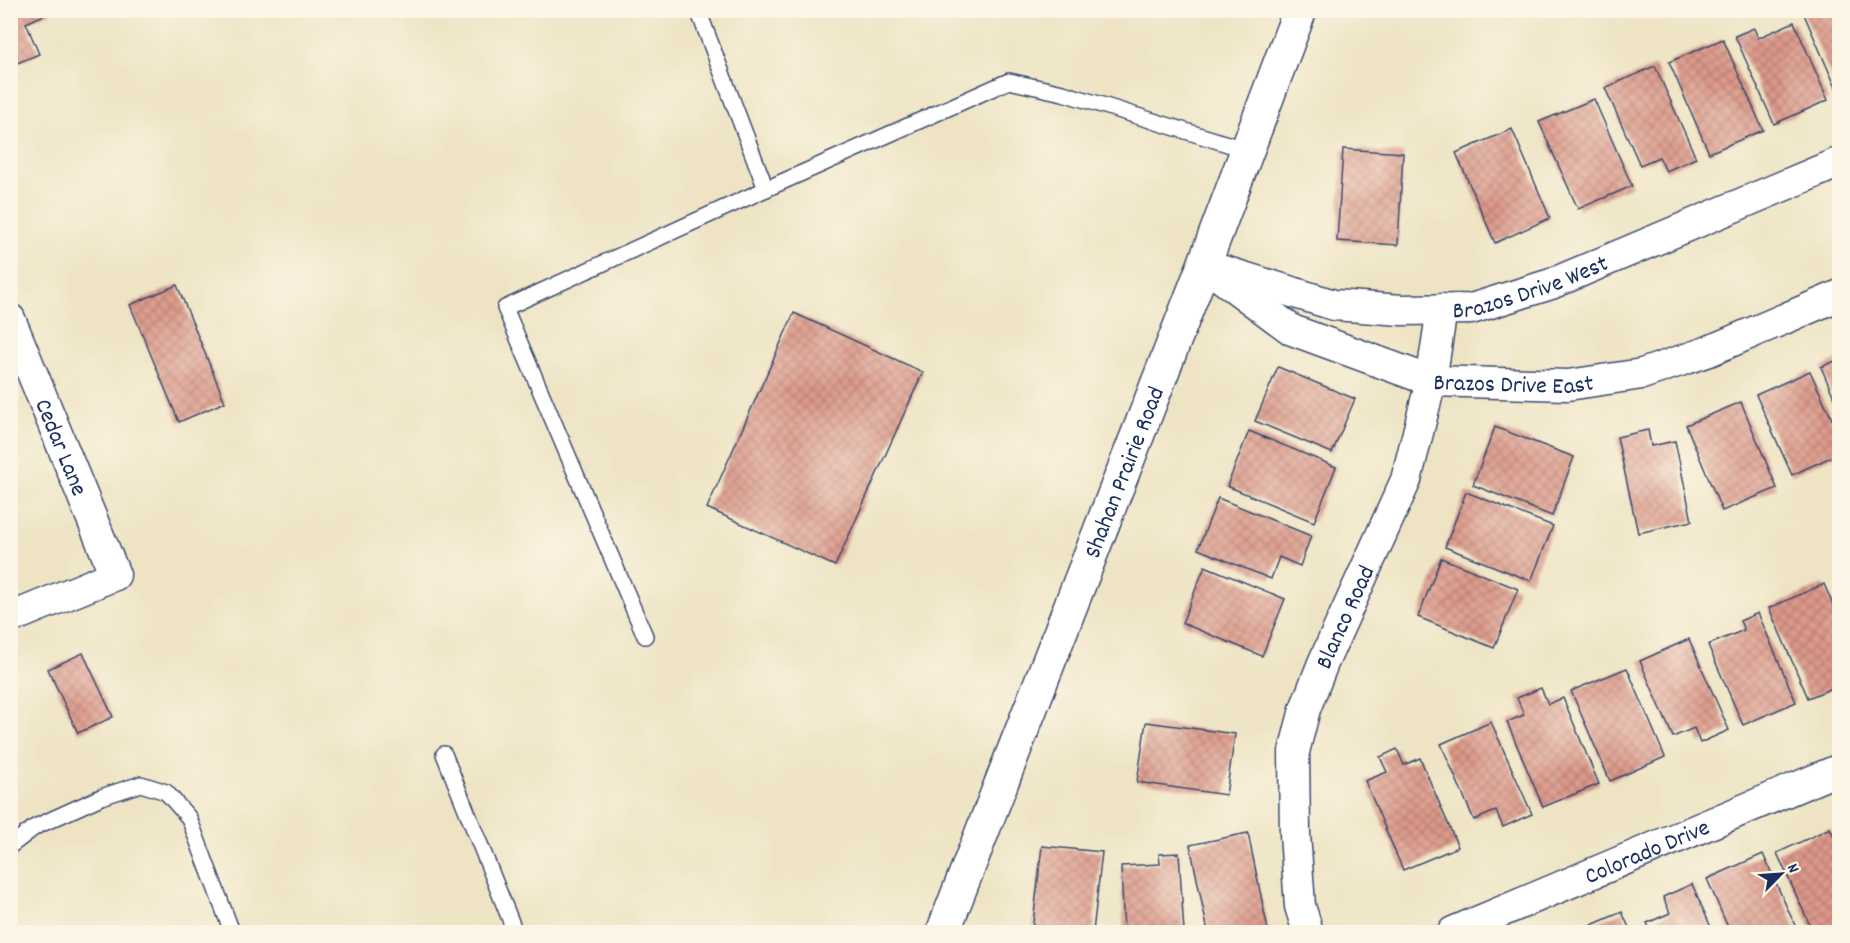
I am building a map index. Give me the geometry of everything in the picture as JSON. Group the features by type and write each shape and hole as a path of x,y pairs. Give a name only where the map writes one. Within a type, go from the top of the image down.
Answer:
{"street":[{"name":"Shahan Prairie Road","path":"944,933 1204,265 1300,10"},
{"name":"Brazos Drive West","path":"1204,265 1334,305 1402,310 1472,309 1551,284 1839,162"},
{"name":"Brazos Drive East","path":"1204,265 1292,330 1431,381 1568,385 1642,374 1709,351 1839,295"},
{"name":"Blanco Road","path":"1308,933 1300,906 1295,834 1294,752 1305,709 1323,663 1406,480 1431,381 1442,309"},
{"name":"Cedar Lane","path":"10,319 116,575 10,618"},
{"name":"Colorado Drive","path":"1453,933 1839,769"}],"lane":[{"path":"698,10 766,189"},
{"path":"645,636 505,308 1009,81 1063,93 1247,150"},
{"path":"444,754 515,933"},
{"path":"10,846 35,827 101,797 141,784 166,792 189,819 232,933"}],"building":[{"path":"10,10 50,10 51,12 26,23 39,54 10,66"},
{"path":"1806,10 1840,10 1840,97 1803,12"},
{"path":"1794,22 1828,100 1774,124 1735,36 1754,28 1758,38"},
{"path":"1723,39 1763,130 1709,153 1669,62"},
{"path":"1655,66 1696,158 1666,171 1659,157 1640,165 1605,88"},
{"path":"1594,99 1632,186 1578,209 1539,122"},
{"path":"1512,129 1550,218 1495,243 1456,153"},
{"path":"1343,149 1403,153 1398,245 1337,241"},
{"path":"177,285 225,402 179,422 130,305"},
{"path":"794,313 923,372 835,566 707,508"},
{"path":"1840,359 1840,409 1839,409 1821,367"},
{"path":"1278,367 1355,399 1332,453 1255,421"},
{"path":"1810,371 1840,437 1840,453 1792,475 1756,395"},
{"path":"1741,402 1777,488 1722,511 1686,425"},
{"path":"1495,427 1574,457 1552,516 1473,485"},
{"path":"1648,430 1651,446 1675,441 1692,521 1638,533 1617,437"},
{"path":"1249,431 1336,467 1314,522 1227,486"},
{"path":"1466,492 1553,526 1531,581 1445,547"},
{"path":"1218,498 1311,536 1300,566 1279,557 1271,579 1198,549"},
{"path":"1441,558 1518,589 1494,648 1418,617"},
{"path":"1205,566 1285,599 1262,656 1182,623"},
{"path":"1824,584 1840,621 1840,685 1808,698 1769,608"},
{"path":"1758,613 1796,702 1743,725 1708,645 1744,630 1740,621"},
{"path":"1689,639 1729,730 1700,743 1694,728 1673,737 1640,661"},
{"path":"83,653 113,717 78,733 48,669"},
{"path":"1627,668 1665,757 1610,781 1571,691"},
{"path":"1541,688 1548,704 1563,698 1599,784 1543,807 1507,722 1524,715 1517,698"},
{"path":"1146,722 1235,734 1226,795 1137,782"},
{"path":"1491,722 1532,814 1503,827 1496,811 1474,820 1441,744"},
{"path":"1397,749 1404,765 1420,758 1458,847 1403,870 1365,781 1387,772 1380,757"},
{"path":"1830,828 1840,850 1840,926 1824,932 1813,932 1777,853"},
{"path":"1248,833 1268,930 1208,932 1190,845"},
{"path":"1042,846 1102,852 1093,932 1032,932"},
{"path":"1179,853 1184,932 1124,932 1121,866 1160,864 1159,854"},
{"path":"1763,854 1797,930 1792,932 1730,932 1707,879"},
{"path":"1692,884 1713,932 1651,932 1647,923 1670,913 1663,897"},
{"path":"1622,912 1631,932 1575,932"}]}
